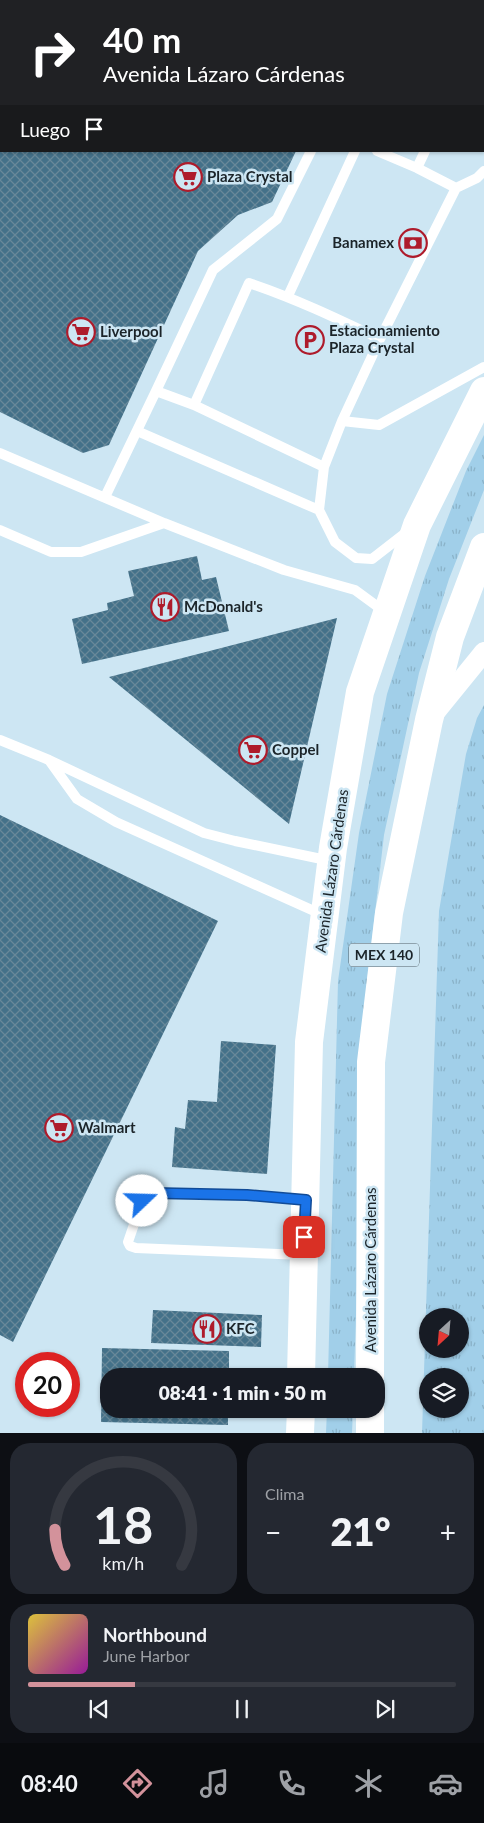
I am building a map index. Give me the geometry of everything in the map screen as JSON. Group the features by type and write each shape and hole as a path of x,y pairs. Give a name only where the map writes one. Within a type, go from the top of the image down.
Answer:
{"highway":[{"name":"Avenida Lázaro Cárdenas","path":"301,1368 309,1042 332,861 360,692 417,525 484,391"},
{"name":"Avenida Lázaro Cárdenas","path":"370,1368 371,1062 389,913 429,720 450,637 484,547"},
{"path":"300,1433 301,1418"},
{"path":"370,1418 370,1433"}],"street":[{"path":"429,720 484,652"}],"lane":[{"path":"105,497 213,270 277,219 310,152"},
{"path":"288,296 355,152"},
{"path":"379,152 417,168 456,188"},
{"path":"417,168 425,152"},
{"path":"417,525 372,559 356,558 335,542 320,510 324,467 342,421 380,339 456,188 477,178 484,171"},
{"path":"194,405 249,283 288,296 380,339"},
{"path":"342,421 379,425 484,367"},
{"path":"156,391 194,405 324,467"},
{"path":"137,431 320,510"},
{"path":"0,453 164,523 284,570 355,590 386,613"},
{"path":"0,530 51,552 81,552 164,523"},
{"path":"0,740 49,760 204,833 235,842 332,861"},
{"path":"49,760 77,799 116,822 325,916"},
{"path":"304,1255 136,1248 130,1246 128,1242 142,1201 146,1195 153,1193 247,1195 306,1200"}],"green space":[{"path":"484,435 484,490 449,579 419,673 384,835 367,982 354,1368 328,1368 338,981 359,833 387,694 425,576 466,471"},
{"path":"484,705 484,1433 422,1433 422,1418 469,1418 469,1368 424,1368 424,1358 469,1358 469,1308 426,1308 439,911 466,754 477,718"},
{"path":"327,1418 353,1418 352,1433 326,1433"}],"building":[{"name":"Liverpool","path":"0,152 296,152 272,202 238,215 198,251 109,445 83,453 0,412"},
{"name":"McDonald's","path":"197,556 202,580 216,577 229,631 82,664 72,619 108,610 107,603 134,596 128,571"},
{"name":"Coppel","path":"337,618 289,824 109,677"},
{"name":"Walmart","path":"0,815 218,921 13,1342 0,1335"},
{"path":"221,1041 276,1045 267,1174 172,1167 175,1127 185,1129 188,1100 217,1102"},
{"name":"KFC","path":"153,1310 262,1315 261,1347 151,1343"},
{"path":"102,1348 229,1351 229,1368 102,1368"},
{"path":"101,1418 228,1418 228,1425 101,1422"}],"place":[{"name":"Plaza Crystal","path":"188,177"},
{"name":"Banamex","path":"413,243"},
{"name":"Liverpool","path":"81,332"},
{"name":"Estacionamiento Plaza Crystal","path":"310,340"},
{"name":"McDonald's","path":"165,607"},
{"name":"Coppel","path":"253,750"},
{"name":"Walmart","path":"59,1128"},
{"name":"KFC","path":"207,1329"}],"route":[{"path":"142,1201 146,1195 153,1193 247,1195 306,1200 304,1237"}]}
